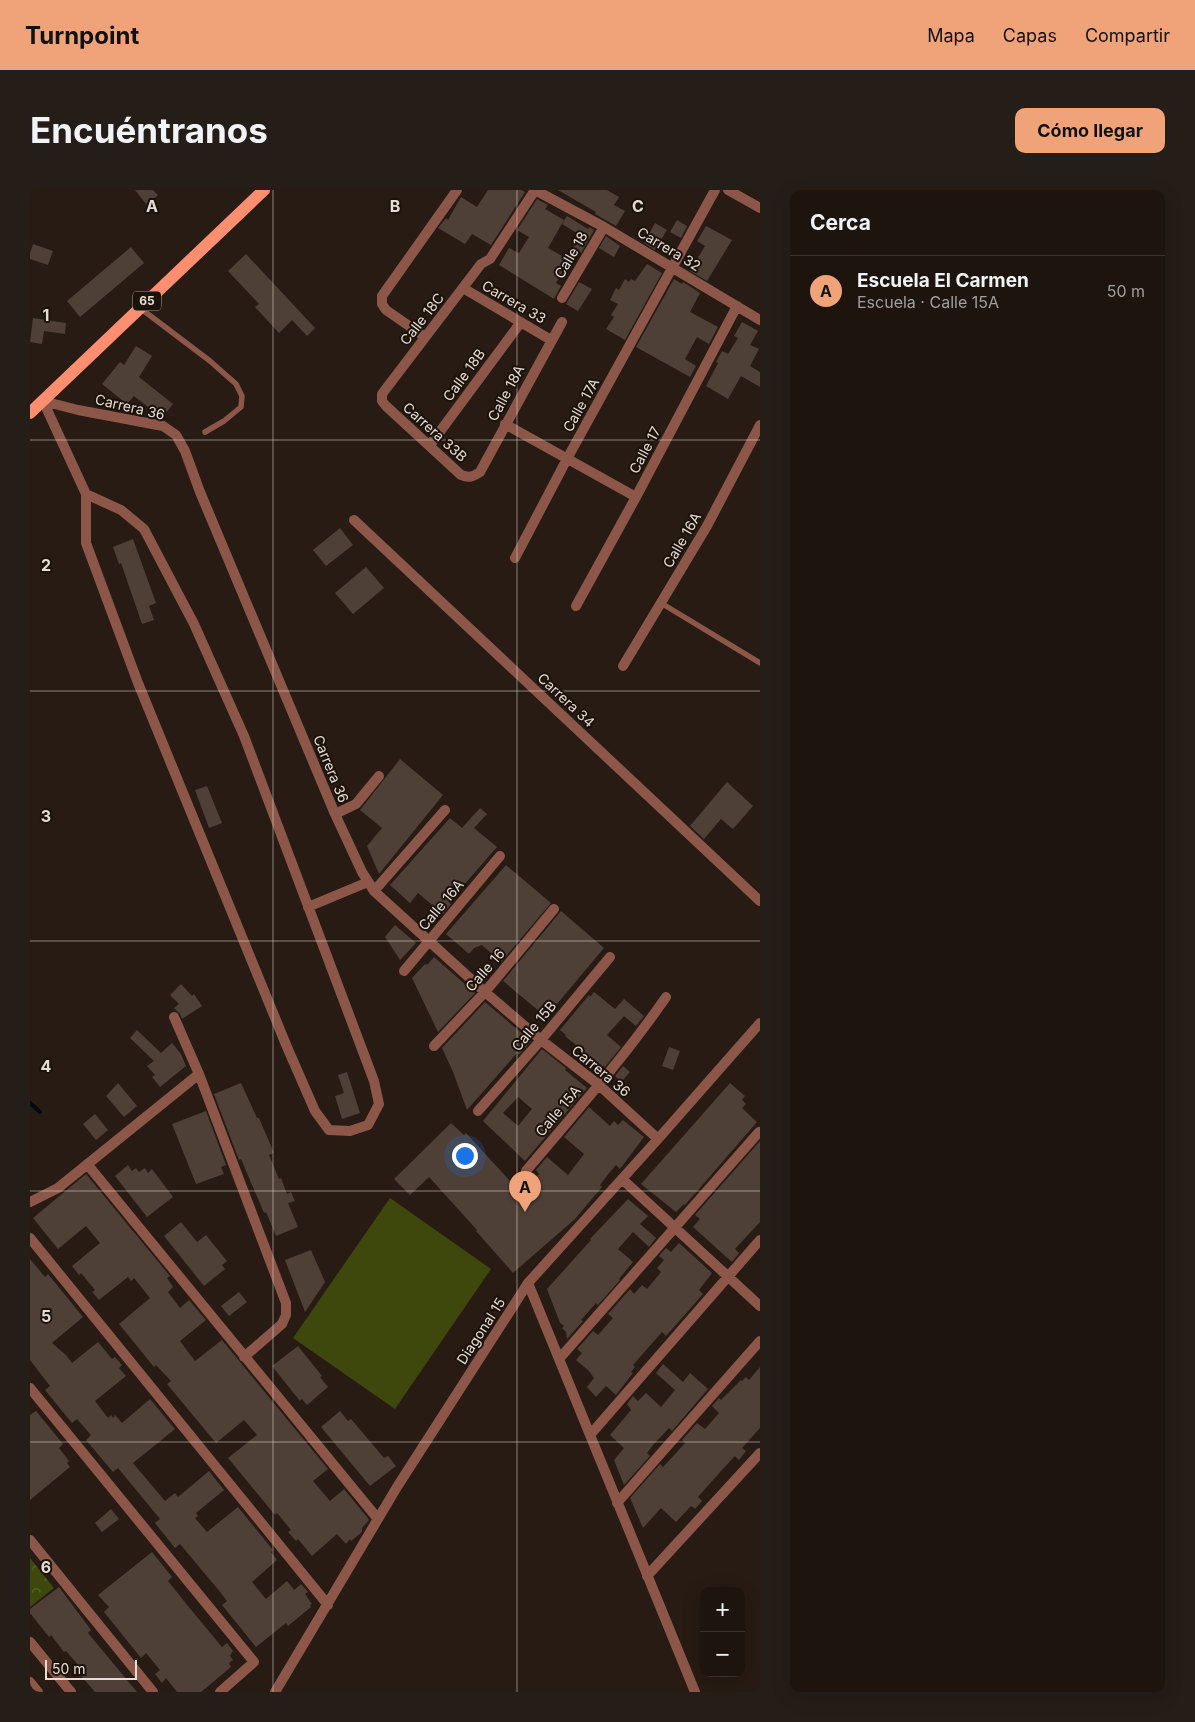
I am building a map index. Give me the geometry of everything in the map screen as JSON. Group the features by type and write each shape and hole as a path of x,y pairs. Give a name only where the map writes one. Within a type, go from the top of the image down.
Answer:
{"main road":[{"name":"65","path":"30,413 264,190"}],"street":[{"path":"425,337 386,310 382,304 382,296 457,190"},
{"name":"Calle 18C","path":"382,401 382,394 481,264 490,258 535,190"},
{"name":"Carrera 32","path":"535,190 604,226 760,320"},
{"path":"672,267 715,190"},
{"path":"728,190 760,208"},
{"name":"Calle 18","path":"562,298 604,226"},
{"name":"Calle 17A","path":"515,558 672,267"},
{"name":"Carrera 33","path":"463,288 551,340"},
{"name":"Calle 17","path":"576,606 636,497 736,306"},
{"name":"Calle 18B","path":"430,445 520,322"},
{"name":"Calle 18A","path":"474,476 480,472 562,322"},
{"path":"43,401 86,494 86,543 138,683 283,1038 316,1111 329,1130 350,1132 368,1125 379,1104 374,1081 240,728 194,624 144,529 121,510 86,494"},
{"name":"Carrera 36","path":"43,401 78,410 135,419 163,426 176,435 185,451 200,492 335,814 371,887 485,992 541,1040 599,1084 658,1139"},
{"name":"Carrera 33B","path":"382,401 462,475 474,476"},
{"path":"506,424 636,497"},
{"name":"Calle 16A","path":"623,666 708,526 760,425"},
{"name":"Carrera 34","path":"354,520 760,901"},
{"path":"335,814 356,804 379,776"},
{"path":"308,907 371,887 445,810"},
{"name":"Calle 16A","path":"404,971 500,856"},
{"name":"Calle 16","path":"434,1046 485,992 554,909"},
{"name":"Calle 15B","path":"478,1111 541,1040 610,957"},
{"name":"Calle 15A","path":"526,1171 599,1084 666,997"},
{"path":"174,1017 200,1074 286,1303 286,1315 282,1324 244,1357"},
{"name":"Diagonal 15","path":"275,1692 455,1395 528,1283 760,1023"},
{"path":"30,1202 58,1188 200,1074"},
{"path":"559,1359 759,1132"},
{"path":"87,1164 378,1520"},
{"path":"622,1179 760,1306"},
{"path":"30,1238 328,1605"},
{"path":"590,1435 760,1240"},
{"path":"528,1283 695,1692"},
{"path":"617,1503 760,1341"},
{"path":"30,1388 254,1662 220,1692"},
{"path":"647,1576 760,1453"},
{"path":"30,1540 153,1692"},
{"path":"30,1642 71,1692"},
{"path":"30,1682 38,1692"}],"lane":[{"path":"140,308 210,361 236,384 242,396 241,407 224,422 205,432"},
{"path":"661,603 760,663"}],"green space":[{"path":"390,1198 491,1269 395,1409 293,1338"},
{"path":"30,1558 54,1588 30,1607"}],"building":[{"path":"135,190 153,190 158,195 147,205"},
{"path":"488,190 521,190 525,192 491,245 472,234 465,244 438,228 446,218 448,220 461,197 477,207"},
{"path":"558,190 607,190 619,197 614,205 625,211 616,226"},
{"path":"537,199 548,205 545,209 564,220 548,248 569,260 556,283 561,286 554,299 499,265 509,248 519,253 529,237 517,230"},
{"path":"567,216 588,229 589,227 594,230 581,253 573,248 580,235 562,224"},
{"path":"677,220 687,226 681,238 670,232"},
{"path":"655,223 667,230 655,250 644,243"},
{"path":"706,226 732,240 707,281 690,271 705,246 697,241"},
{"path":"606,236 620,246 614,257 599,248"},
{"path":"33,244 53,251 48,265 30,259"},
{"path":"131,247 144,263 80,317 67,301"},
{"path":"246,254 315,328 307,336 292,320 279,333 255,307 259,304 228,271"},
{"path":"647,264 662,273 625,340 606,329 614,317 611,315 618,304 610,300 616,288 619,290 625,279 629,282 631,279 635,281"},
{"path":"674,279 682,284 683,282 700,293 690,312 718,327 709,344 697,337 685,359 696,366 690,377 636,347"},
{"path":"579,282 592,289 578,311 566,304"},
{"path":"33,318 66,323 65,334 44,331 42,344 30,342"},
{"path":"742,322 758,331 750,345 759,349 750,366 760,372 760,387 741,376 728,399 706,386 722,351 728,354 738,338 734,336"},
{"path":"136,346 152,356 139,377 173,404 162,418 134,396 127,404 102,384 120,362 124,365"},
{"path":"340,528 353,545 326,566 313,550"},
{"path":"133,539 156,603 149,606 154,620 142,624 121,563 119,564 113,547"},
{"path":"366,567 384,588 353,614 335,593"},
{"path":"400,759 443,795 379,874 367,846 382,828 360,810"},
{"path":"727,782 753,806 733,829 721,819 704,839 690,826"},
{"path":"207,786 222,823 209,828 195,790"},
{"path":"480,808 487,814 474,828 497,847 449,902 451,904 443,914 418,893 410,903 390,885 450,818 462,828"},
{"path":"506,865 551,903 501,962 482,945 474,948 469,954 446,934"},
{"path":"561,911 604,948 546,1017 503,981"},
{"path":"395,925 416,943 400,960 385,937"},
{"path":"434,957 475,993 438,1032 412,978"},
{"path":"181,984 192,996 194,994 202,1006 182,1019 174,1008 179,1004 170,995"},
{"path":"594,992 615,1009 624,999 644,1016 636,1026 624,1016 607,1035 621,1047 605,1067 602,1067 560,1030 589,995 590,997"},
{"path":"485,1002 531,1041 519,1055 517,1053 467,1110 442,1048"},
{"path":"137,1030 161,1053 172,1043 181,1054 186,1066 160,1087 152,1077 155,1075 147,1066 154,1061 130,1038"},
{"path":"669,1047 680,1051 673,1070 662,1066"},
{"path":"542,1049 587,1088 525,1161 483,1121","holes":["518,1097 532,1109 518,1126 503,1113"]},
{"path":"623,1066 630,1072 621,1082 615,1076"},
{"path":"347,1072 360,1113 342,1119 335,1096 344,1093 338,1075"},
{"path":"118,1083 137,1106 124,1117 106,1096"},
{"path":"241,1083 274,1153 269,1155 279,1179 281,1178 287,1194 291,1192 295,1201 288,1203 298,1227 276,1236 241,1159 239,1160 214,1094"},
{"path":"730,1083 745,1096 742,1100 746,1104 742,1108 757,1122 685,1205 676,1212 641,1184"},
{"path":"589,1107 610,1126 614,1121 618,1125 623,1120 644,1137 620,1169 616,1165 610,1172 600,1185 602,1187 575,1219 513,1273 429,1177 410,1195 394,1179 451,1123 464,1135 466,1133 520,1192 539,1174 536,1170 547,1157 568,1175 584,1154 564,1137"},
{"path":"206,1111 226,1165 221,1167 224,1174 196,1184 172,1124"},
{"path":"95,1114 108,1130 96,1140 83,1124"},
{"path":"760,1141 760,1222 735,1249 739,1253 732,1262 693,1227 700,1219 695,1215"},
{"path":"128,1165 132,1171 136,1168 139,1172 145,1168 148,1173 152,1169 173,1197 147,1217 115,1176"},
{"path":"86,1174 170,1276 167,1278 173,1287 168,1292 180,1308 189,1300 206,1320 180,1341 195,1361 222,1340 328,1469 313,1481 330,1501 344,1489 367,1517 369,1520 362,1528 362,1532 351,1541 350,1539 346,1544 337,1534 312,1556 298,1539 296,1541 288,1532 291,1530 277,1513 275,1515 228,1458 257,1435 244,1420 216,1443 167,1384 171,1381 156,1365 154,1367 119,1324 150,1298 134,1278 131,1281 128,1277 99,1300 92,1292 95,1290 81,1273 79,1275 72,1266 100,1243 86,1226 58,1249 33,1218"},
{"path":"628,1199 648,1216 640,1224 656,1238 649,1247 633,1232 618,1249 633,1262 620,1280 598,1305 596,1303 567,1339 566,1332 562,1328 564,1326 560,1323 547,1289"},
{"path":"181,1222 197,1242 206,1235 227,1261 222,1265 225,1269 204,1286 164,1236"},
{"path":"679,1243 712,1273 699,1290 703,1294 666,1336 662,1332 633,1365 635,1367 631,1372 633,1373 616,1395 606,1386 596,1397 587,1387 594,1378 576,1360 582,1353 577,1349 593,1331 598,1335 613,1318 608,1314 630,1289 634,1294 642,1285 647,1289 661,1272 657,1268 664,1260 659,1256 666,1248 671,1252"},
{"path":"311,1250 325,1282 305,1312 285,1260"},
{"path":"30,1259 45,1277 48,1274 83,1317 52,1343 72,1363 98,1342 112,1359 115,1357 122,1365 119,1368 126,1376 95,1401 108,1418 111,1415 113,1418 115,1415 122,1423 150,1399 175,1429 133,1463 165,1501 175,1493 178,1497 209,1471 224,1490 196,1513 198,1516 195,1518 207,1532 238,1507 273,1550 271,1552 277,1560 252,1582 266,1599 287,1581 294,1590 301,1584 308,1592 305,1594 312,1604 310,1605 311,1607 288,1626 286,1623 256,1647 222,1605 227,1601 221,1593 180,1544 175,1548 155,1523 160,1519 118,1468 113,1472 86,1440 91,1435 77,1419 72,1423 45,1390 50,1386 30,1360"},
{"path":"239,1292 247,1302 229,1316 221,1306"},
{"path":"298,1346 322,1376 320,1377 328,1387 307,1405 302,1399 300,1401 272,1366"},
{"path":"663,1364 683,1382 690,1373 708,1389 672,1431 669,1428 654,1444 647,1453 650,1456 624,1485 614,1460 624,1448 610,1435 631,1410 627,1404 633,1396 638,1401 646,1393 661,1407 675,1390 656,1373"},
{"path":"760,1367 760,1428 742,1448 746,1451 739,1460 735,1456 698,1497 702,1501 695,1509 691,1506 676,1522 661,1508 643,1528 630,1498 660,1464 663,1467 685,1443 682,1440 697,1423 705,1429 719,1413 712,1406 719,1398 721,1400 746,1377 749,1380"},
{"path":"36,1411 63,1444 59,1448 69,1461 67,1463 70,1467 30,1500 30,1415"},
{"path":"340,1411 348,1421 351,1419 384,1458 388,1456 396,1466 370,1486 321,1427"},
{"path":"111,1509 119,1519 102,1532 95,1523"},
{"path":"152,1552 172,1577 168,1581 188,1606 222,1647 227,1643 233,1651 230,1656 233,1660 229,1663 231,1667 201,1692 177,1692 166,1678 162,1683 155,1674 160,1670 146,1653 141,1658 104,1612 109,1607 98,1595"},
{"path":"59,1587 91,1630 88,1633 137,1692 95,1692 76,1670 80,1667 66,1651 64,1652 51,1635 49,1637 30,1613 30,1609"}],"waterway":[{"path":"30,1103 40,1112"}],"place":[{"name":"Escuela El Carmen","path":"525,1212"}]}
